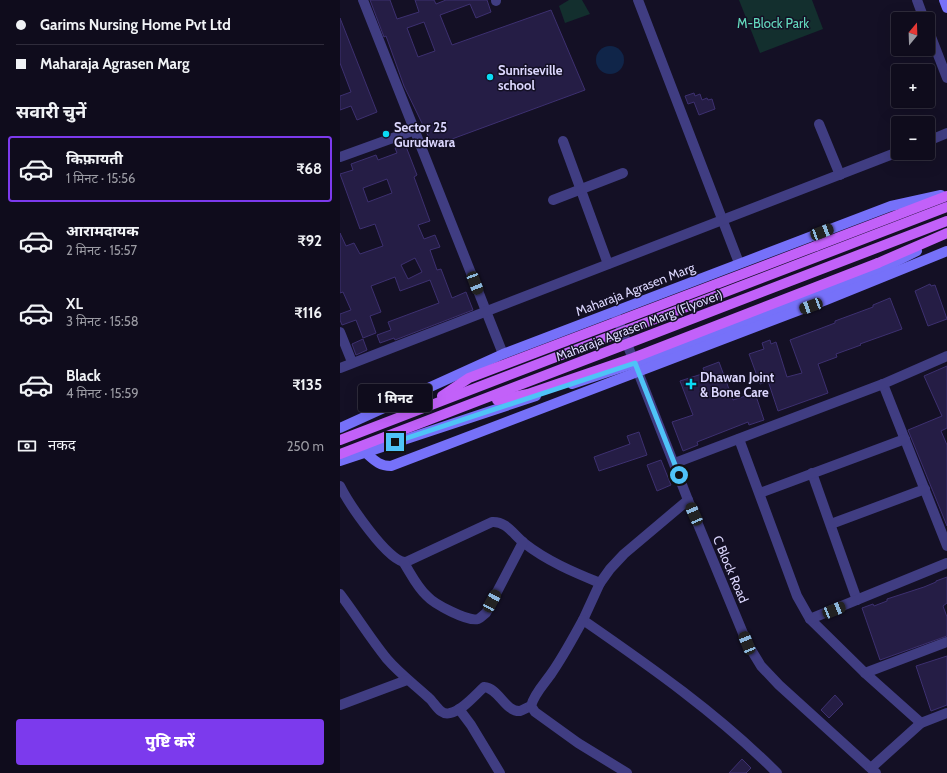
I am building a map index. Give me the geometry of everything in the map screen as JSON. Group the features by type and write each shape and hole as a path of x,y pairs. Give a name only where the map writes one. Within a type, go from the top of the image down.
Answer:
{"main road":[{"path":"944,0 947,8"},
{"path":"425,407 469,378 947,195"},
{"name":"Maharaja Agrasen Marg","path":"341,427 503,354 739,263 891,206 947,195"},
{"name":"Maharaja Agrasen Marg (Flyover)","path":"340,440 947,207"},
{"name":"Maharaja Agrasen Marg (Flyover)","path":"340,454 476,403 821,268 947,221"},
{"path":"476,403 528,394 633,358 878,263 947,234"},
{"path":"365,452 376,463 383,466 391,466 875,272 947,234"},
{"path":"340,461 637,367 826,300 947,251"}],"street":[{"path":"364,0 503,354"},
{"path":"638,0 739,263"},
{"path":"917,0 921,12"},
{"path":"935,47 947,78"},
{"path":"819,124 840,175"},
{"path":"340,157 415,130"},
{"path":"935,138 947,133"},
{"path":"563,141 608,264"},
{"path":"340,368 352,362 891,155"},
{"path":"553,200 623,173"},
{"name":"C Block Road","path":"614,312 675,463 688,500 747,643 761,666 779,685 874,770"},
{"path":"340,332 352,362"},
{"path":"675,463 883,384 947,356"},
{"path":"883,384 947,546"},
{"path":"739,439 797,596 810,619 865,673 921,723"},
{"path":"760,493 905,439"},
{"path":"812,474 857,600"},
{"path":"340,486 355,511 385,549 404,563 419,587 428,598 469,619 479,618 486,613 523,542"},
{"path":"831,524 925,489"},
{"path":"340,594 387,658 407,680 428,696 442,712 450,713 459,709 484,687 489,688 514,710 520,711 531,706 533,699 564,655 583,620 600,583 610,569 624,554 688,500"},
{"path":"404,563 492,522 498,522 506,525 523,542 546,558 570,571 600,583"},
{"path":"810,619 947,563"},
{"path":"583,620 672,682 723,723 776,773"},
{"path":"865,673 947,642"},
{"path":"340,705 407,680"},
{"path":"531,706 535,712 578,743 627,773"},
{"path":"459,709 471,725 500,773"},
{"path":"874,770 921,723 947,713"}],"green space":[{"path":"569,0 582,0 590,14 565,23 559,6"},
{"name":"M-Block Park","path":"739,0 812,0 823,29 760,53"}],"water":[{"path":"610,46 620,50 624,60 620,70 610,74 600,70 596,60 600,50"}],"building":[{"name":"Sunriseville school","path":"370,0 390,0 397,19 419,12 415,0 434,0 436,4 446,0 487,0 491,12 476,18 470,4 440,15 452,45 551,10 585,90 433,146 404,86 386,36 384,37","holes":["424,22 435,51 418,57 407,28"]},
{"path":"340,18 377,112 357,120 351,106 340,110 340,96 351,92 340,63"},
{"path":"694,93 695,96 700,94 702,100 707,98 708,100 712,99 715,109 699,115 694,102 688,104 685,96"},
{"path":"405,144 417,175 414,177 430,221 418,225 424,239 435,235 440,247 430,250 437,270 441,269 452,298 466,292 473,310 395,340 394,338 380,343 377,335 391,330 388,322 439,303 430,280 400,291 395,277 371,286 381,312 370,316 376,333 363,338 356,320 342,325 340,320 340,314 351,310 343,292 340,293 340,233 346,246 354,243 360,254 383,246 375,224 360,229 340,174 353,170 351,164 376,155 378,160 397,153 395,148","holes":["387,179 392,193 368,202 363,188","415,258 422,272 408,279 401,265"]},
{"path":"930,284 931,286 935,285 947,319 928,326 915,291"},
{"path":"890,298 902,329 836,354 837,357 818,364 828,393 778,411 768,381 760,384 749,354 764,349 762,343 770,340 771,344 776,342 787,377 802,373 790,340 835,323 835,321 873,307 873,305"},
{"path":"363,339 367,350 356,355 352,344"},
{"path":"719,362 733,400 755,393 764,420 749,425 748,422 697,442 698,445 683,451 672,422 693,415 680,381 705,373 703,368"},
{"path":"947,366 947,428 941,431 947,445 947,526 908,430 942,416 924,376"},
{"path":"639,432 647,455 599,471 594,457 630,444 627,436"},
{"path":"661,460 671,485 657,491 647,465"},
{"path":"947,577 947,603 943,606 947,617 947,636 880,660 862,608 873,604 874,606 887,601 887,599 924,587"},
{"path":"947,656 947,705 931,711 916,666"},
{"path":"835,695 843,704 829,718 821,710"},
{"path":"742,759 751,768 746,773 729,773"}],"place":[{"name":"Sunriseville school","path":"490,77"},
{"name":"Sector 25 Gurudwara","path":"386,134"},
{"name":"Dhawan Joint & Bone Care","path":"691,384"}],"route":[{"path":"395,442 635,363 679,475"}]}
